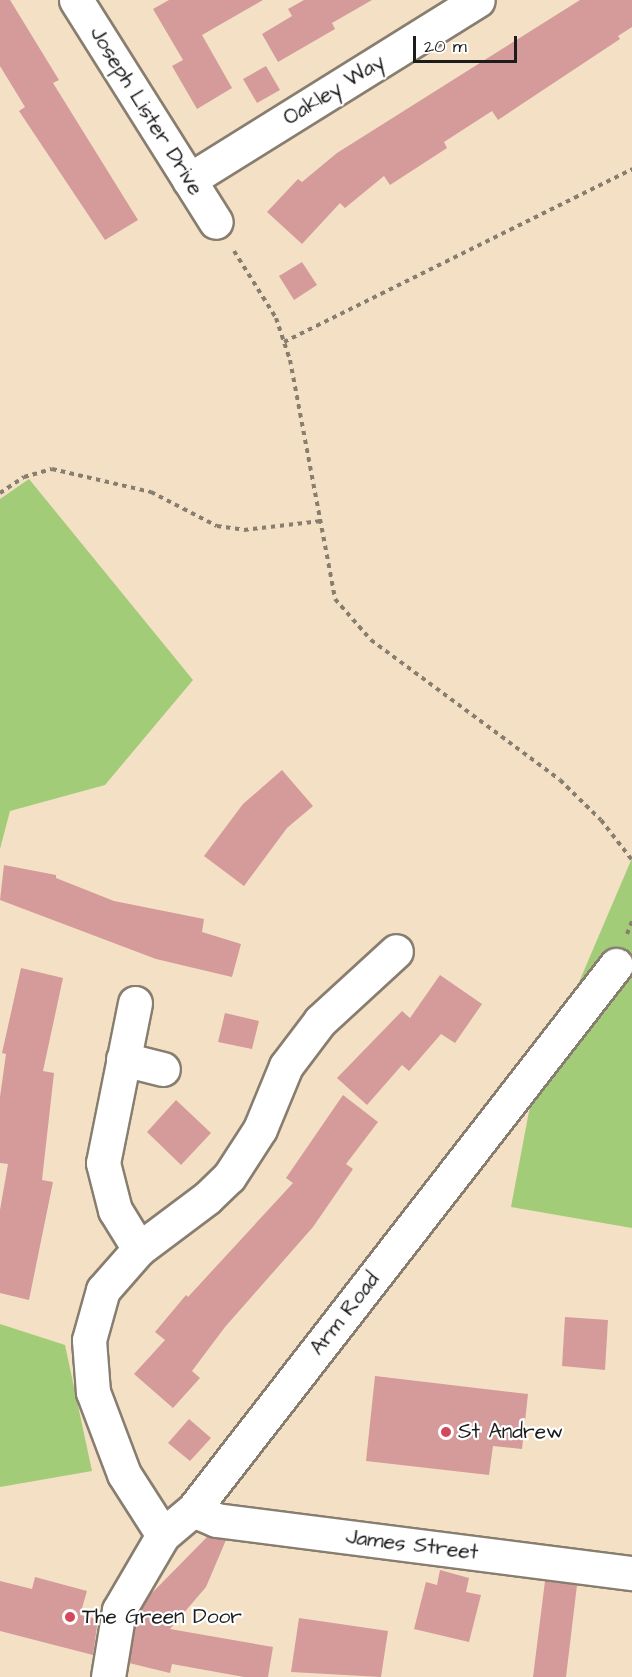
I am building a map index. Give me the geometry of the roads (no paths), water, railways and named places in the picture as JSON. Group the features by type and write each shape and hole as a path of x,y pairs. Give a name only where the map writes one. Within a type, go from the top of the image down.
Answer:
{"street":[{"name":"Joseph Lister Drive","path":"76,0 216,222"},
{"name":"Oakley Way","path":"189,180 478,0"},
{"path":"162,1535 124,1473 93,1392 89,1340 103,1290 139,1249 207,1198 229,1177 260,1129 286,1066 320,1021 396,951"},
{"name":"Arm Road","path":"108,1677 119,1610 162,1535 193,1510 616,965"},
{"path":"135,1003 103,1163 115,1210 139,1249"},
{"path":"123,1059 163,1069"},
{"name":"James Street","path":"193,1510 216,1520 632,1573"}],"place":[{"name":"St Andrew","path":"446,1432"},
{"name":"The Green Door","path":"70,1617"}]}
